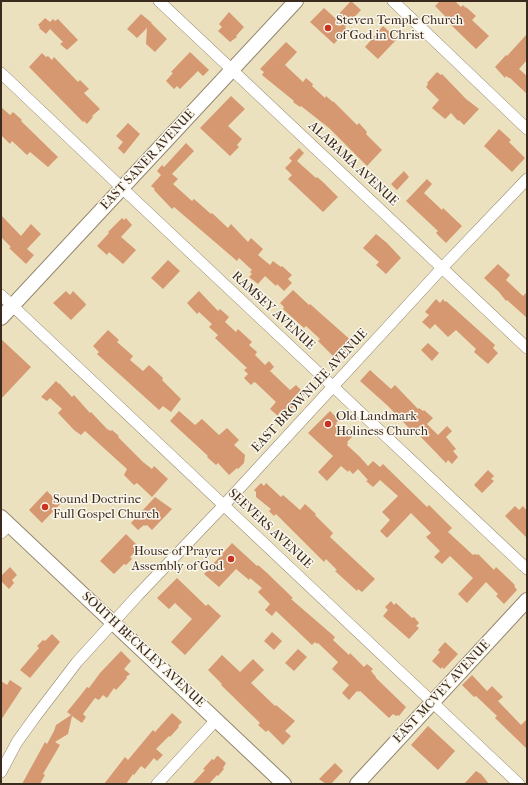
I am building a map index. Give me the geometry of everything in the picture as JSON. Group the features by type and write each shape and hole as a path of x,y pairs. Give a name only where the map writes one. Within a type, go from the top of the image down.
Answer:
{"street":[{"name":"ALABAMA AVENUE","path":"159,1 527,348"},
{"name":"EAST SANER AVENUE","path":"1,318 296,1"},
{"path":"393,1 527,129"},
{"name":"RAMSEY AVENUE","path":"1,73 527,569"},
{"name":"EAST BROWNLEE AVENUE","path":"1,772 17,742 56,688 78,662 138,595 224,505 332,386 527,178"},
{"name":"SEEVERS AVENUE","path":"1,295 519,784"},
{"name":"SOUTH BECKLEY AVENUE","path":"4,525 114,623 284,784"},
{"name":"EAST MCVEY AVENUE","path":"356,784 527,600"},
{"path":"157,784 216,720"}],"building":[{"path":"351,1 361,10 345,27 347,30 334,44 310,22 324,8 335,18"},
{"path":"440,1 455,1 461,7 463,5 466,7 476,16 472,20 489,36 476,49 450,24 448,21 449,20 435,6"},
{"path":"229,12 244,27 236,36 237,37 230,42 218,31 222,27 219,24"},
{"path":"141,14 167,39 155,52 146,44 147,28 137,38 127,29"},
{"path":"45,18 50,22 53,19 55,21 58,19 78,40 67,50 60,44 63,42 50,29 46,34 39,28 40,27 38,25"},
{"path":"383,26 397,39 378,59 365,47"},
{"path":"527,34 527,60 519,69 527,76 527,94 510,78 506,76 505,78 495,67"},
{"path":"286,42 297,52 285,65 303,82 306,78 325,98 326,96 333,101 357,125 359,123 367,132 366,134 382,150 367,166 329,128 301,106 300,107 293,102 294,101 262,75 264,72 260,69"},
{"path":"190,52 209,70 203,76 198,71 180,89 177,86 174,89 166,81 173,73 171,72"},
{"path":"42,53 52,60 54,57 78,82 80,80 89,89 84,93 100,109 92,116 93,117 87,124 84,121 83,122 29,67"},
{"path":"437,72 441,75 442,74 466,99 479,109 464,125 451,113 445,119 432,108 439,100 426,87 428,84 427,83"},
{"path":"231,96 245,109 228,126 242,139 237,145 239,147 230,156 200,128"},
{"path":"1,107 10,115 13,112 58,157 48,167 30,152 27,155 12,141 10,144 1,135"},
{"path":"128,123 140,134 124,154 118,148 123,142 116,136"},
{"path":"499,129 511,140 509,142 525,158 512,172 484,146"},
{"path":"186,143 194,151 172,174 178,179 173,184 192,201 194,199 211,214 212,213 228,228 231,224 248,242 251,238 263,249 258,255 270,265 273,261 281,267 282,266 292,275 288,279 292,283 284,291 265,276 258,284 249,277 252,274 250,272 252,270 239,258 237,261 174,207 172,209 151,186 161,175 157,171 162,165 164,167"},
{"path":"299,148 304,153 297,161 316,178 317,177 323,182 338,197 323,212 288,179 292,175 285,168 292,161 289,158"},
{"path":"404,171 409,177 397,190 391,184"},
{"path":"427,179 432,184 424,193 462,226 446,243 436,233 438,231 406,201"},
{"path":"1,215 21,236 31,224 41,234 27,249 34,255 26,264 9,248 11,247 1,237"},
{"path":"122,218 124,220 126,218 132,225 121,237 136,250 123,264 109,252 107,255 97,246"},
{"path":"376,234 401,258 386,274 376,265 379,262 363,248"},
{"path":"168,260 180,271 163,289 151,278"},
{"path":"498,264 510,275 506,280 523,296 527,292 527,318 507,300 506,301 484,278"},
{"path":"293,290 354,343 337,360 318,341 320,339 306,326 304,328 283,309 284,307 280,303"},
{"path":"66,291 70,295 73,291 86,305 71,320 53,303"},
{"path":"199,291 218,311 220,309 229,317 225,322 236,332 238,329 252,342 249,345 257,352 255,355 265,365 269,361 274,367 270,371 290,390 296,385 305,394 288,412 286,410 279,417 270,409 276,402 256,383 254,382 251,385 244,378 248,374 244,370 247,368 215,338 218,335 209,327 212,324 199,312 197,314 187,303"},
{"path":"436,299 440,303 443,299 445,302 446,301 495,345 493,348 498,353 488,364 474,352 476,349 456,330 448,337 435,324 430,329 422,322 429,315 425,312"},
{"path":"108,330 119,340 117,342 133,356 130,360 143,371 149,365 163,378 162,380 181,399 171,412 163,406 159,410 97,354 99,352 93,346"},
{"path":"1,339 31,367 1,399"},
{"path":"428,343 439,353 432,361 421,350"},
{"path":"370,370 391,389 395,385 418,409 424,410 433,418 427,424 438,435 447,426 452,431 446,437 456,449 453,451 458,457 452,464 448,460 446,463 418,434 416,436 407,428 408,427 388,406 360,381"},
{"path":"56,381 72,397 74,395 107,429 112,430 119,436 118,437 143,462 152,469 154,466 168,479 152,497 137,483 134,485 124,475 127,469 85,431 81,435 74,430 58,413 62,409 50,398 47,401 41,397"},
{"path":"179,411 195,425 202,419 219,435 227,428 239,440 234,445 245,455 244,463 229,475 218,463 216,465 170,421"},
{"path":"330,411 339,420 336,423 352,437 347,442 347,445 368,466 373,461 380,467 383,464 427,507 429,505 452,528 448,532 473,555 478,554 494,570 496,567 515,585 514,586 517,590 504,604 496,596 498,594 486,582 467,603 458,594 473,578 450,556 442,564 434,557 440,551 426,537 431,533 411,513 387,538 380,531 390,520 382,512 398,496 380,480 373,487 366,481 368,480 358,469 353,474 341,466 327,481 318,472 333,456 308,433"},
{"path":"488,470 494,476 491,479 494,481 482,493 474,485"},
{"path":"261,483 264,486 266,483 281,497 283,495 300,510 305,504 333,533 330,537 375,579 362,592 358,589 357,591 335,571 337,570 326,559 324,562 276,514 274,516 269,511 271,509 256,497 256,492 254,490"},
{"name":"Sound Doctrine Full Gospel Church","path":"47,491 60,504 42,523 29,510"},
{"path":"155,497 172,509 152,530 147,525 144,525 138,530 131,523"},
{"path":"515,506 519,510 523,506 527,511 527,538 505,516"},
{"path":"126,534 140,548 130,557 132,559 126,565 124,564 114,574 100,561"},
{"path":"232,543 257,566 258,565 266,572 293,598 291,599 335,637 333,640 349,655 350,653 364,667 367,664 373,669 371,671 376,678 406,707 399,716 393,714 389,718 360,691 357,691 349,700 342,693 349,685 332,669 338,662 318,643 317,644 315,642 312,645 276,611 272,616 265,610 270,604 258,592 262,588 250,578 249,580 236,569 219,587 204,574"},
{"path":"10,567 17,575 12,580 14,583 9,589 1,581 1,576"},
{"path":"177,578 206,606 208,604 221,616 185,655 171,642 192,619 175,603 169,609 157,598"},
{"path":"391,601 394,605 396,603 412,618 414,617 419,623 416,626 419,628 409,639 383,616 388,610 385,607"},
{"path":"272,632 282,641 274,650 264,641"},
{"path":"52,634 60,642 30,678 20,670 39,648 37,646"},
{"path":"445,642 458,654 444,669 442,667 441,669 432,661 440,652 438,650"},
{"path":"298,649 307,657 294,671 285,663"},
{"path":"121,651 131,661 124,669 130,674 116,690 114,688 107,698 103,695 99,700 95,698 83,714 86,717 82,723 72,716 68,734 55,742 60,745 43,774 45,775 40,784 22,784 45,742 47,744 56,725 71,715 67,712 87,687 89,688 100,673"},
{"path":"222,655 240,672 253,659 264,670 251,683 275,706 276,705 295,721 285,731 291,736 283,745 268,730 266,732 258,725 260,723 221,685 222,684 208,670"},
{"path":"472,675 487,691 492,686 503,697 498,701 521,725 527,719 527,749 495,718 497,716 462,685"},
{"path":"10,680 22,688 1,720 1,681 7,685"},
{"path":"172,713 182,722 170,737 169,736 156,749 163,755 157,761 154,758 145,769 141,766 126,784 104,784 125,757 128,760 153,730 155,732"},
{"path":"428,726 455,751 438,770 411,745"},
{"path":"217,756 226,763 223,768 224,769 218,776 217,775 209,784 192,784 205,770 203,769 212,759 214,760"},
{"path":"335,763 343,771 331,784 326,784 319,779"},
{"path":"476,771 481,774 489,784 464,784"}],"place":[{"name":"Steven Temple Church of God in Christ","path":"328,28"},
{"name":"Old Landmark Holiness Church","path":"328,424"},
{"name":"Sound Doctrine Full Gospel Church","path":"45,507"},
{"name":"House of Prayer Assembly of God","path":"231,559"}]}
